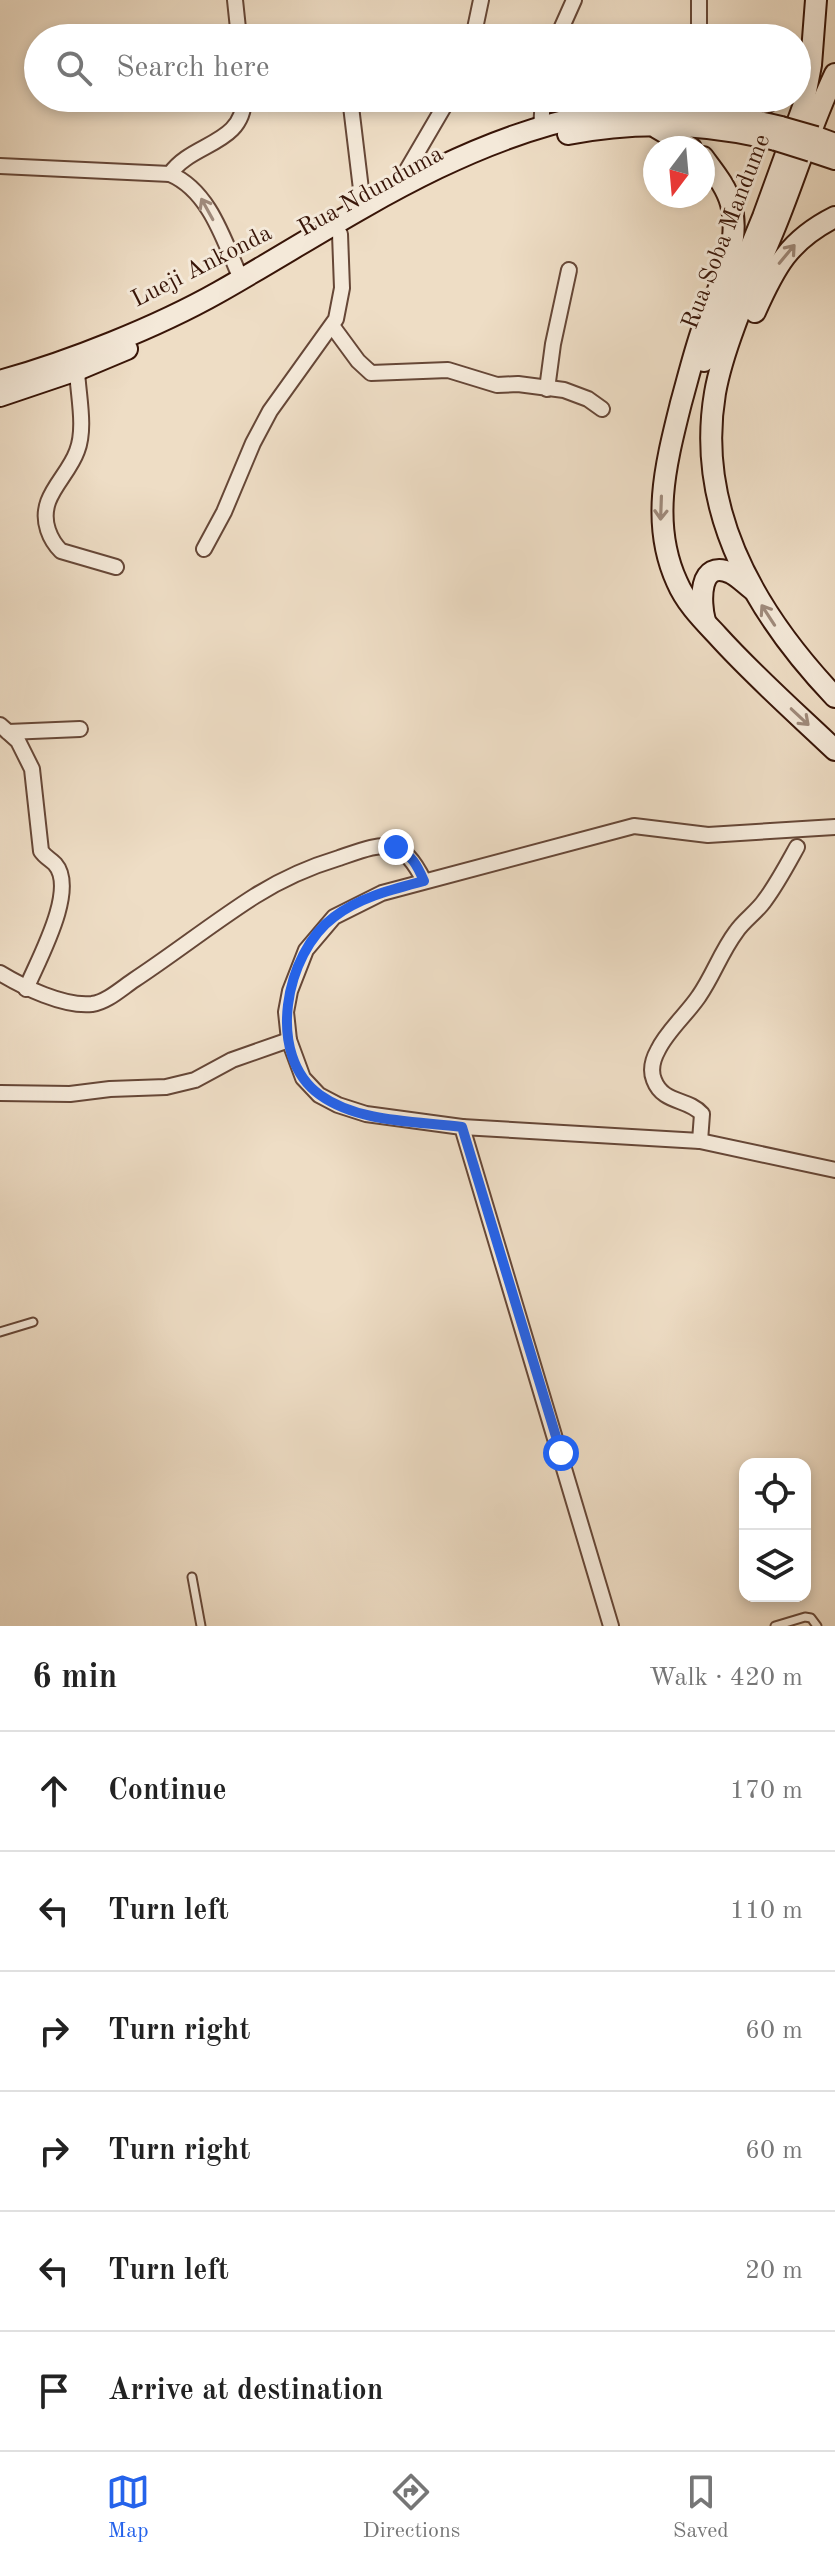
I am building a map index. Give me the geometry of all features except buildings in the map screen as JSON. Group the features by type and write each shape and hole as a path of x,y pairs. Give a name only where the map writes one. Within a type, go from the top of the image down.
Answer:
{"main road":[{"path":"801,24 803,0"},
{"name":"Rua Soba Mandume","path":"811,59 816,0"},
{"path":"835,74 817,111 796,175 722,365 715,392 710,459 720,510 752,589 781,635 835,697"},
{"name":"Rua Ndunduma","path":"0,396 77,370 217,307 300,262 340,234 443,178 532,144 667,112"},
{"name":"Rua Ndunduma","path":"710,112 821,144 835,159"},
{"name":"Rua Soba Mandume","path":"674,431 763,217 801,112"},
{"name":"Lueji Ankonda","path":"0,381 149,325 241,279 397,187 495,144 595,114 646,116"},
{"path":"646,116 674,136"},
{"name":"Rua Ndunduma","path":"646,116 717,130 779,134"},
{"path":"715,173 731,206 731,252 691,361 662,491 661,522 677,584 684,597 748,669 835,750"},
{"path":"743,568 723,480 721,450 733,372 745,335 774,270 801,238 835,217"},
{"path":"705,621 701,591 706,578 724,571 734,574 752,589"}],"street":[{"path":"235,0 238,24"},
{"path":"476,24 481,0"},
{"path":"563,24 574,0"},
{"path":"699,0 699,24"},
{"path":"170,174 187,156 233,131 242,112"},
{"path":"352,112 363,206"},
{"path":"397,187 441,112"},
{"path":"541,129 542,112"},
{"path":"0,166 170,174 183,180 199,195 241,279"},
{"path":"204,549 270,411 333,327 340,309 342,288 340,234"},
{"path":"547,389 569,270"},
{"path":"333,327 362,366 376,374 448,370 497,385 518,384 576,394 602,409"},
{"path":"77,370 80,434 77,451 48,497 47,527 55,546 61,551 116,567"},
{"path":"4,729 80,729"},
{"path":"4,729 18,741 32,769 41,851 54,863 60,875 59,912 26,989"},
{"path":"835,827 708,835 634,826 382,893 334,917 319,931 306,950 290,991 286,1012 289,1040 303,1078 319,1095 366,1114 462,1127 700,1141 835,1170"},
{"path":"0,973 26,989 76,1003 93,1004 107,998 274,884 304,869 367,848 396,847 408,853 424,881"},
{"path":"700,1141 702,1114 694,1107 671,1100 662,1093 655,1083 653,1060 659,1047 701,993 735,932 763,904 797,847"},
{"path":"0,1093 70,1094 166,1087 195,1080 232,1060 289,1040"},
{"path":"462,1127 611,1626"}],"lane":[{"path":"0,1332 33,1322"},
{"path":"192,1577 201,1626"},
{"path":"775,1626 805,1617 811,1618 817,1626"}],"route":[{"path":"396,847 414,860 424,881 382,893 353,906 319,931 306,950 290,991 286,1012 289,1040 303,1078 319,1095 338,1105 366,1114 462,1127 561,1453"}]}
